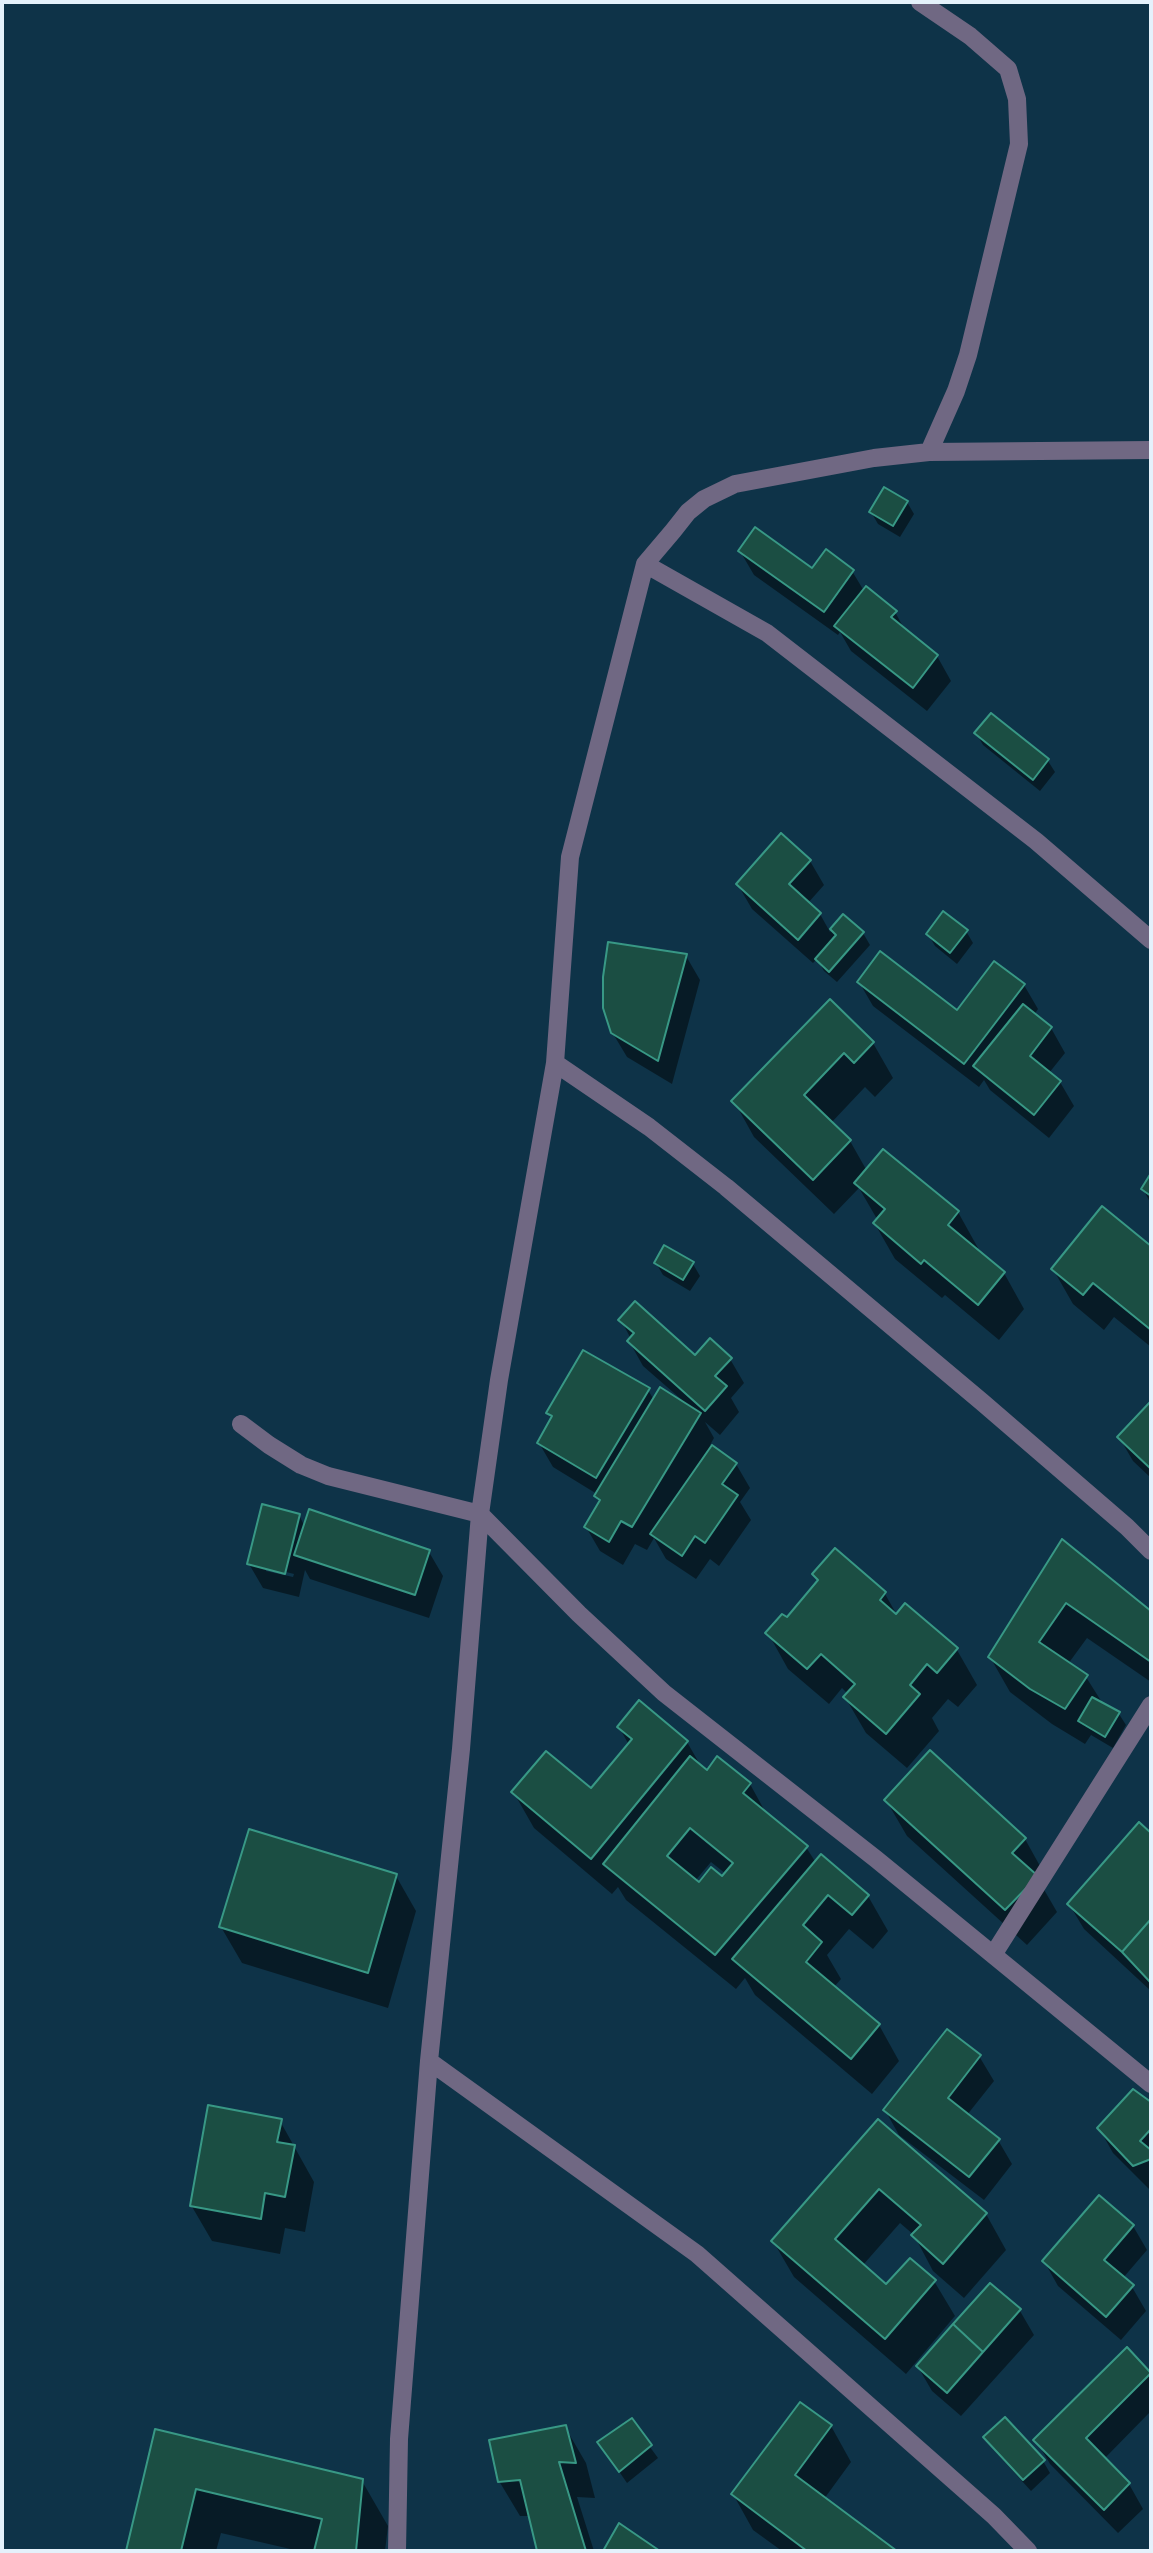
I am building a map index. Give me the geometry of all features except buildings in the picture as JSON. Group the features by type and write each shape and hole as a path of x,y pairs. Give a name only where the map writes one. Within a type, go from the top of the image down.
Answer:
{"street":[{"path":"920,2 970,36 1008,69 1017,99 1020,144 968,355 956,391 929,452"},
{"path":"397,2551 399,2440 429,2061 461,1749 480,1514 499,1380 555,1063 570,857 645,564 688,512 704,499 735,484 874,458 929,452 1151,450"},
{"path":"645,564 767,633 1036,841 1151,940"},
{"path":"555,1063 649,1126 726,1187 982,1402 1151,1551"},
{"path":"242,1424 290,1459 328,1476 480,1514 579,1614 664,1693 1151,2084"},
{"path":"993,1955 1151,1705"},
{"path":"429,2061 697,2254 994,2516 1028,2551"}]}
